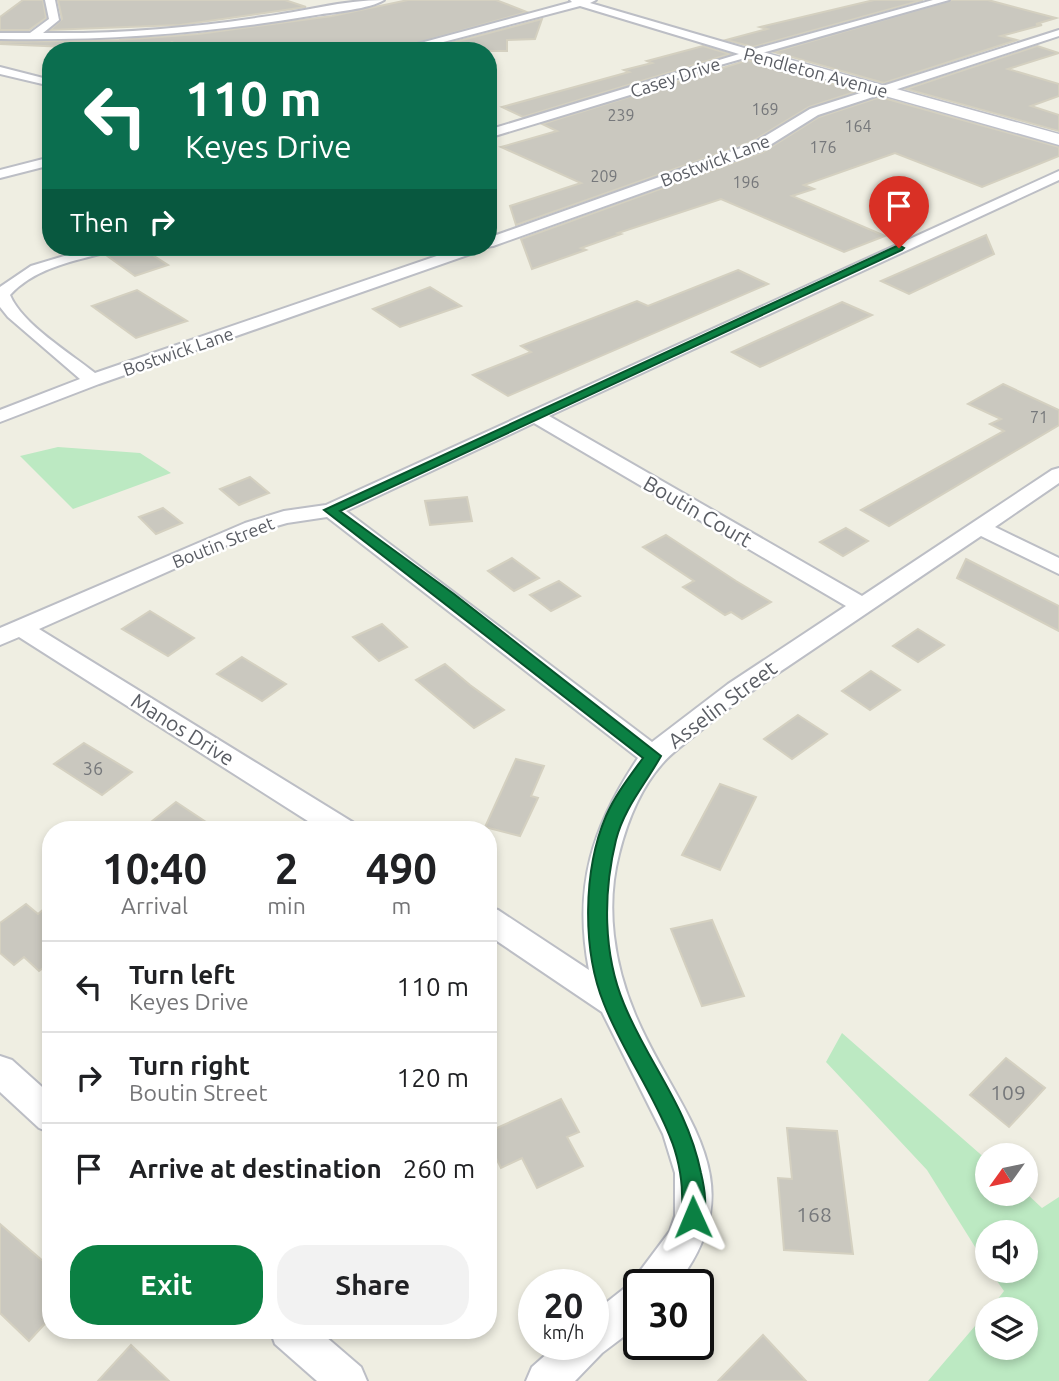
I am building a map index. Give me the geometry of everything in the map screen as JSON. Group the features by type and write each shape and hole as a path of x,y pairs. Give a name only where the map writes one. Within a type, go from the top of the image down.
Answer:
{"street":[{"path":"32,37 54,20 50,0"},
{"path":"318,0 340,8"},
{"path":"0,37 77,37 174,30 270,20 379,0"},
{"name":"Casey Drive","path":"497,131 626,93 688,71 944,0"},
{"path":"430,42 583,1"},
{"name":"Pendleton Avenue","path":"583,1 604,12 1059,140"},
{"name":"Bostwick Lane","path":"497,240 757,147 814,112 1059,33"},
{"path":"0,70 42,81"},
{"path":"0,174 42,163"},
{"name":"Boutin Street","path":"10,633 252,527 284,517 331,510 1059,175"},
{"path":"83,256 14,281 2,294 5,304 17,318 93,380"},
{"name":"Bostwick Lane","path":"0,416 93,380 451,256"},
{"name":"Boutin Court","path":"535,416 862,606"},
{"name":"Asselin Street","path":"663,1269 686,1236 693,1217 694,1192 684,1143 671,1111 637,1052 613,1002 599,951 601,869 615,816 653,756 731,691 1059,474"},
{"path":"331,510 449,597 653,756"},
{"path":"979,527 1059,567"},
{"name":"Manos Drive","path":"10,633 329,821"},
{"path":"497,925 613,1002"},
{"path":"0,1071 42,1109"},
{"path":"609,1325 623,1313"},
{"path":"299,1339 347,1381"},
{"path":"546,1381 569,1360"}],"green space":[{"path":"58,447 140,453 171,473 73,509 20,456"},
{"path":"842,1033 975,1149 975,1206 1038,1204 1042,1208 1059,1197 1059,1381 928,1381 975,1326 975,1360 1038,1360 1038,1297 999,1297 1004,1291 998,1283 1038,1283 1038,1220 975,1220 975,1247 927,1170 826,1062"}],"building":[{"path":"23,0 43,0 46,18 29,30 0,30 0,17"},
{"path":"58,0 285,0 306,7 180,25 50,30 62,19"},
{"path":"408,0 496,0 527,12 421,42 42,42 42,46 0,44 198,34 332,16"},
{"path":"874,0 923,0 753,47 726,40 767,29 760,27"},
{"path":"952,0 988,0 1056,18 1036,24 1042,25 1001,36 1017,40 884,83 774,52"},
{"path":"542,19 535,39 507,40 507,51 497,51 497,42 454,42"},
{"path":"703,46 730,54 523,117 502,107 629,72 624,70"},
{"path":"1037,46 1059,53 1008,69 1059,84 1059,96 1031,106 1059,115 1059,131 906,89"},
{"path":"748,60 858,91 809,107 751,142 516,225 510,206 581,183 501,147 557,131 542,124"},
{"path":"880,97 1059,147 1059,156 982,187 895,153 804,185 814,189 792,196 885,236 844,252 721,199 618,233 621,234 581,248 586,250 532,269 521,239 763,152 819,117"},
{"path":"986,235 994,254 909,294 881,281"},
{"path":"107,256 154,256 168,265 135,276"},
{"path":"738,270 768,284 508,396 473,375 531,352 521,346 637,301 648,306"},
{"path":"430,287 461,306 400,327 373,309"},
{"path":"137,290 187,321 136,338 92,306"},
{"path":"842,302 872,315 760,367 732,352"},
{"path":"1003,384 1059,410 1059,425 889,526 861,510 1004,431 990,424 1001,419 968,404"},
{"path":"250,477 269,493 239,505 220,489"},
{"path":"467,497 472,521 430,525 425,501"},
{"path":"163,508 182,523 156,534 139,517"},
{"path":"846,528 868,541 843,556 820,542"},
{"path":"666,535 771,602 742,619 731,612 725,615 683,587 694,581 643,547"},
{"path":"512,558 539,578 514,591 488,571"},
{"path":"966,559 1059,606 1059,631 957,578"},
{"path":"559,581 580,596 551,611 530,595"},
{"path":"150,611 194,638 168,656 122,629"},
{"path":"382,624 407,647 379,661 353,637"},
{"path":"918,629 944,645 918,662 893,646"},
{"path":"242,657 286,684 262,701 217,674"},
{"path":"445,664 504,710 474,728 416,680"},
{"path":"871,671 900,690 870,710 842,691"},
{"path":"798,715 827,734 792,759 764,739"},
{"path":"84,743 132,772 102,795 54,764"},
{"path":"516,759 544,766 531,796 538,798 520,836 497,830 497,821 488,821"},
{"path":"720,784 756,797 720,870 682,855"},
{"path":"176,802 204,821 152,821"},
{"path":"26,904 38,914 42,911 42,969 39,971 24,957 14,965 0,953 0,923"},
{"path":"712,920 744,996 702,1006 671,929"},
{"path":"1006,1058 1045,1088 1009,1127 970,1095"},
{"path":"561,1099 579,1132 567,1137 583,1166 537,1188 522,1158 501,1168 497,1160 497,1128"},
{"path":"787,1128 837,1131 853,1254 784,1250 778,1178 792,1179"},
{"path":"0,1224 42,1260 42,1327 29,1341 0,1313"},
{"path":"763,1335 806,1381 718,1381"},
{"path":"131,1345 169,1381 98,1381"}],"route":[{"path":"693,1217 694,1192 684,1143 671,1111 637,1052 613,1002 604,978 599,951 598,898 606,841 626,795 653,756 449,597 331,510 899,248"}]}
